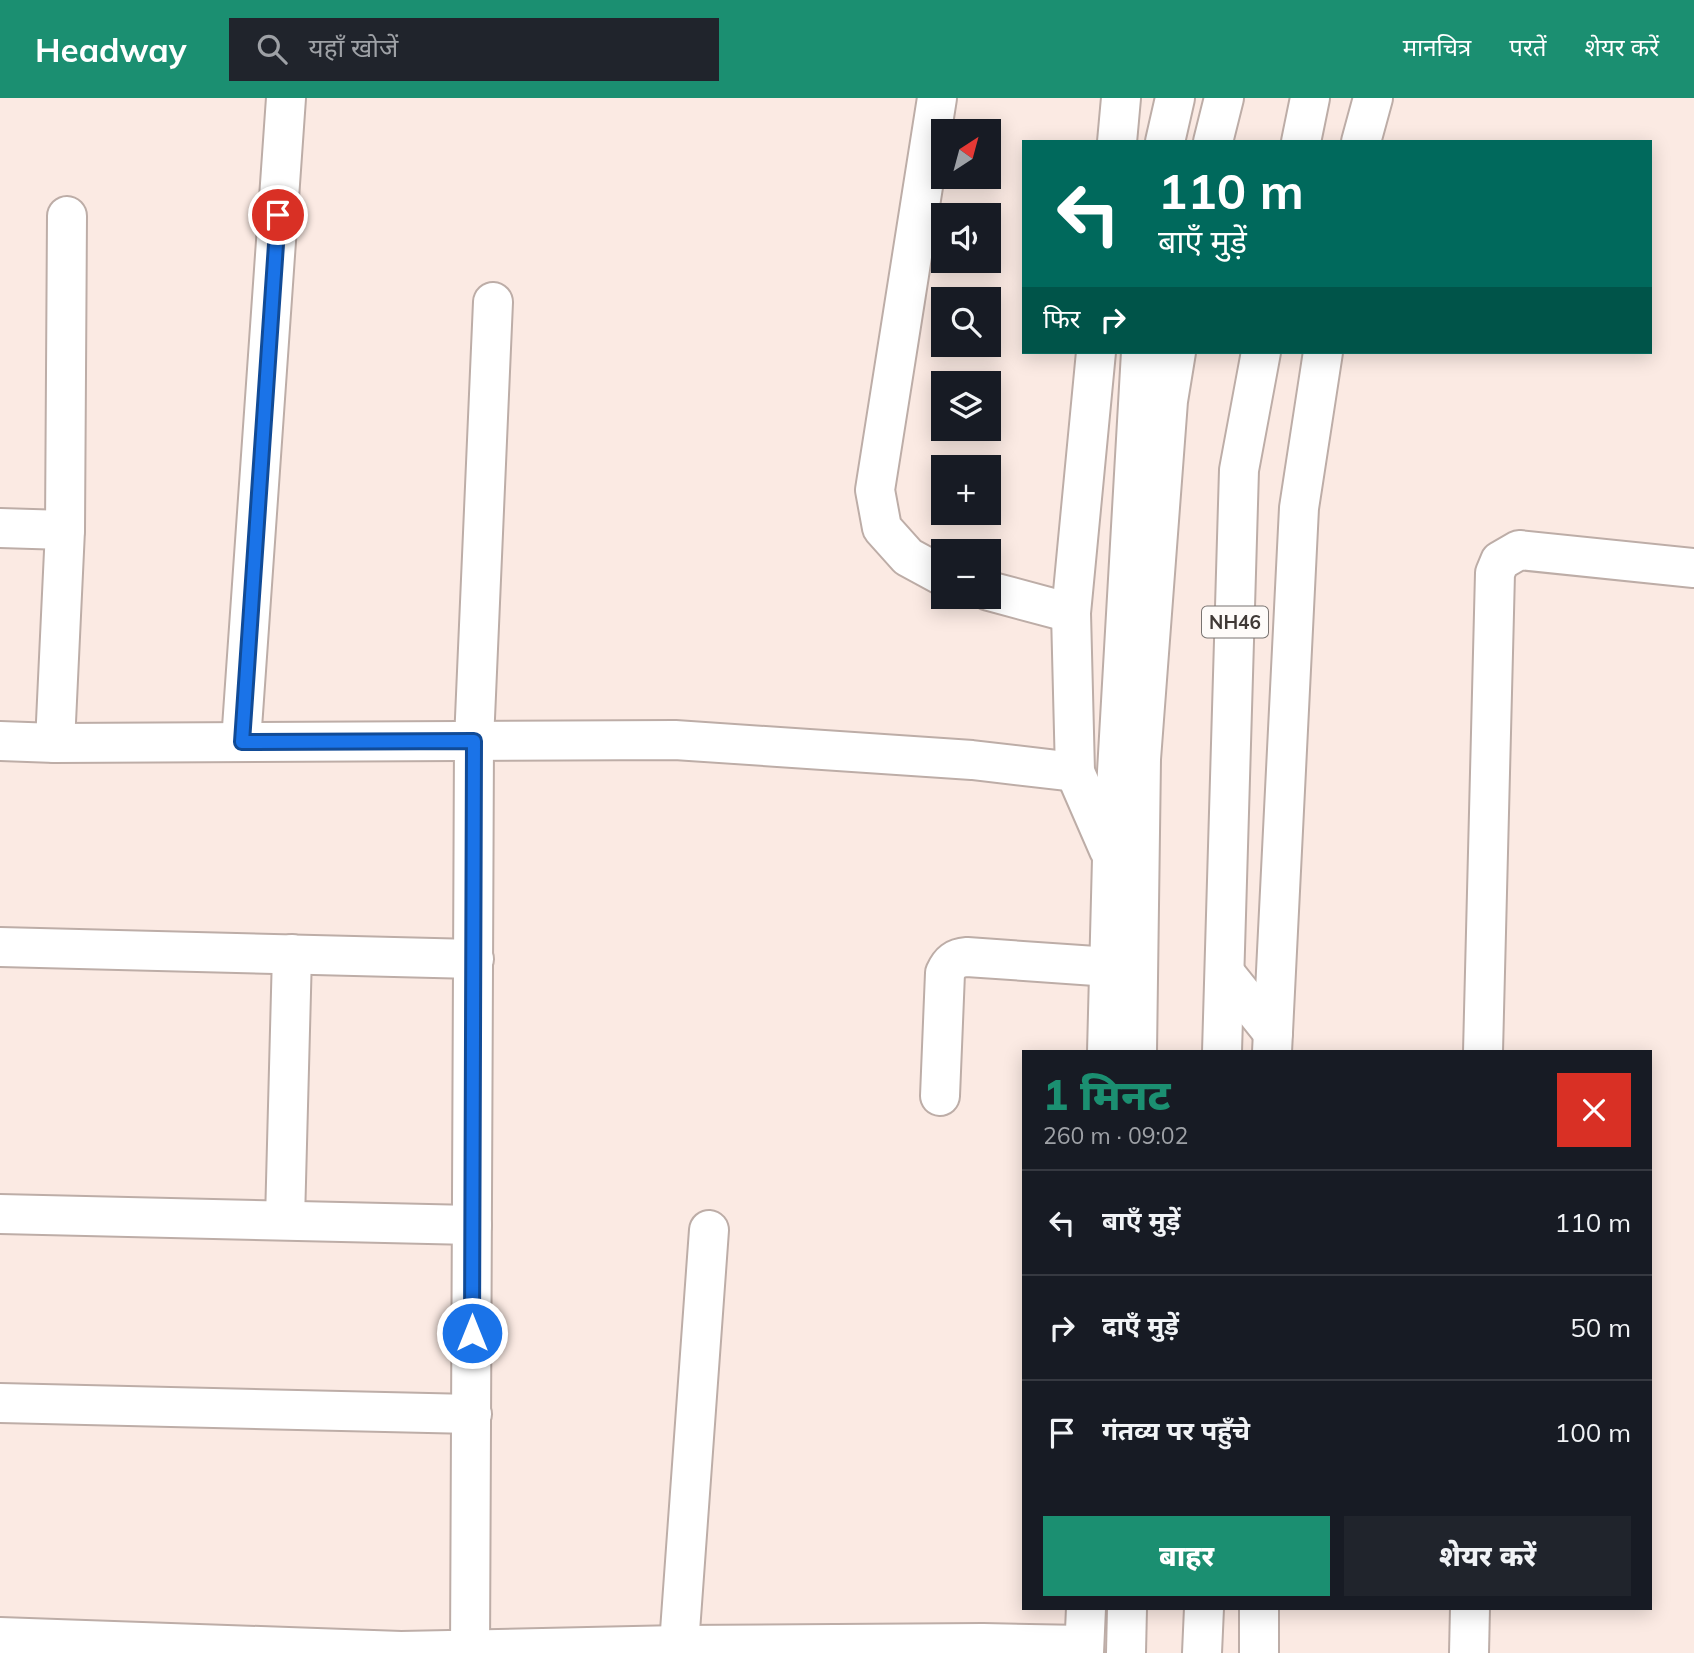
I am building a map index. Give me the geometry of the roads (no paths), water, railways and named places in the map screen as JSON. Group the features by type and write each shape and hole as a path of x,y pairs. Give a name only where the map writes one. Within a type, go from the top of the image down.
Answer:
{"main road":[{"path":"242,742 286,98"},
{"path":"931,569 908,557 882,528 875,491 937,98"},
{"path":"1117,140 1121,98"},
{"path":"1165,140 1175,98"},
{"path":"1214,140 1224,98"},
{"path":"1301,140 1310,98"},
{"path":"1362,140 1373,98"},
{"path":"55,743 65,530 67,216"},
{"path":"470,1652 474,741 493,302"},
{"path":"1096,354 1071,613 1074,772 1112,859"},
{"path":"1124,964 1112,859 1140,354"},
{"path":"1117,1046 1124,964 1140,892 1141,759 1168,401 1176,354"},
{"name":"NH46","path":"1222,1050 1239,470 1261,354"},
{"path":"1273,1043 1299,508 1323,354"},
{"path":"0,528 65,530"},
{"path":"1483,1050 1494,573 1500,561 1519,550 1694,568"},
{"path":"1001,594 1071,613"},
{"path":"0,741 675,740 972,760 1074,772"},
{"path":"0,947 474,959"},
{"path":"285,1220 292,954"},
{"path":"940,1096 945,973 950,963 967,957 1124,964"},
{"path":"1225,973 1273,1043"},
{"path":"0,1214 472,1225"},
{"path":"698,1648 709,1230"},
{"path":"0,1403 472,1414"},
{"path":"1126,1653 1127,1610"},
{"path":"1202,1653 1204,1610"},
{"path":"1259,1610 1259,1653"},
{"path":"1469,1653 1470,1610"},
{"path":"0,1637 41,1646 470,1652 698,1648 983,1648 1085,1635"}]}
